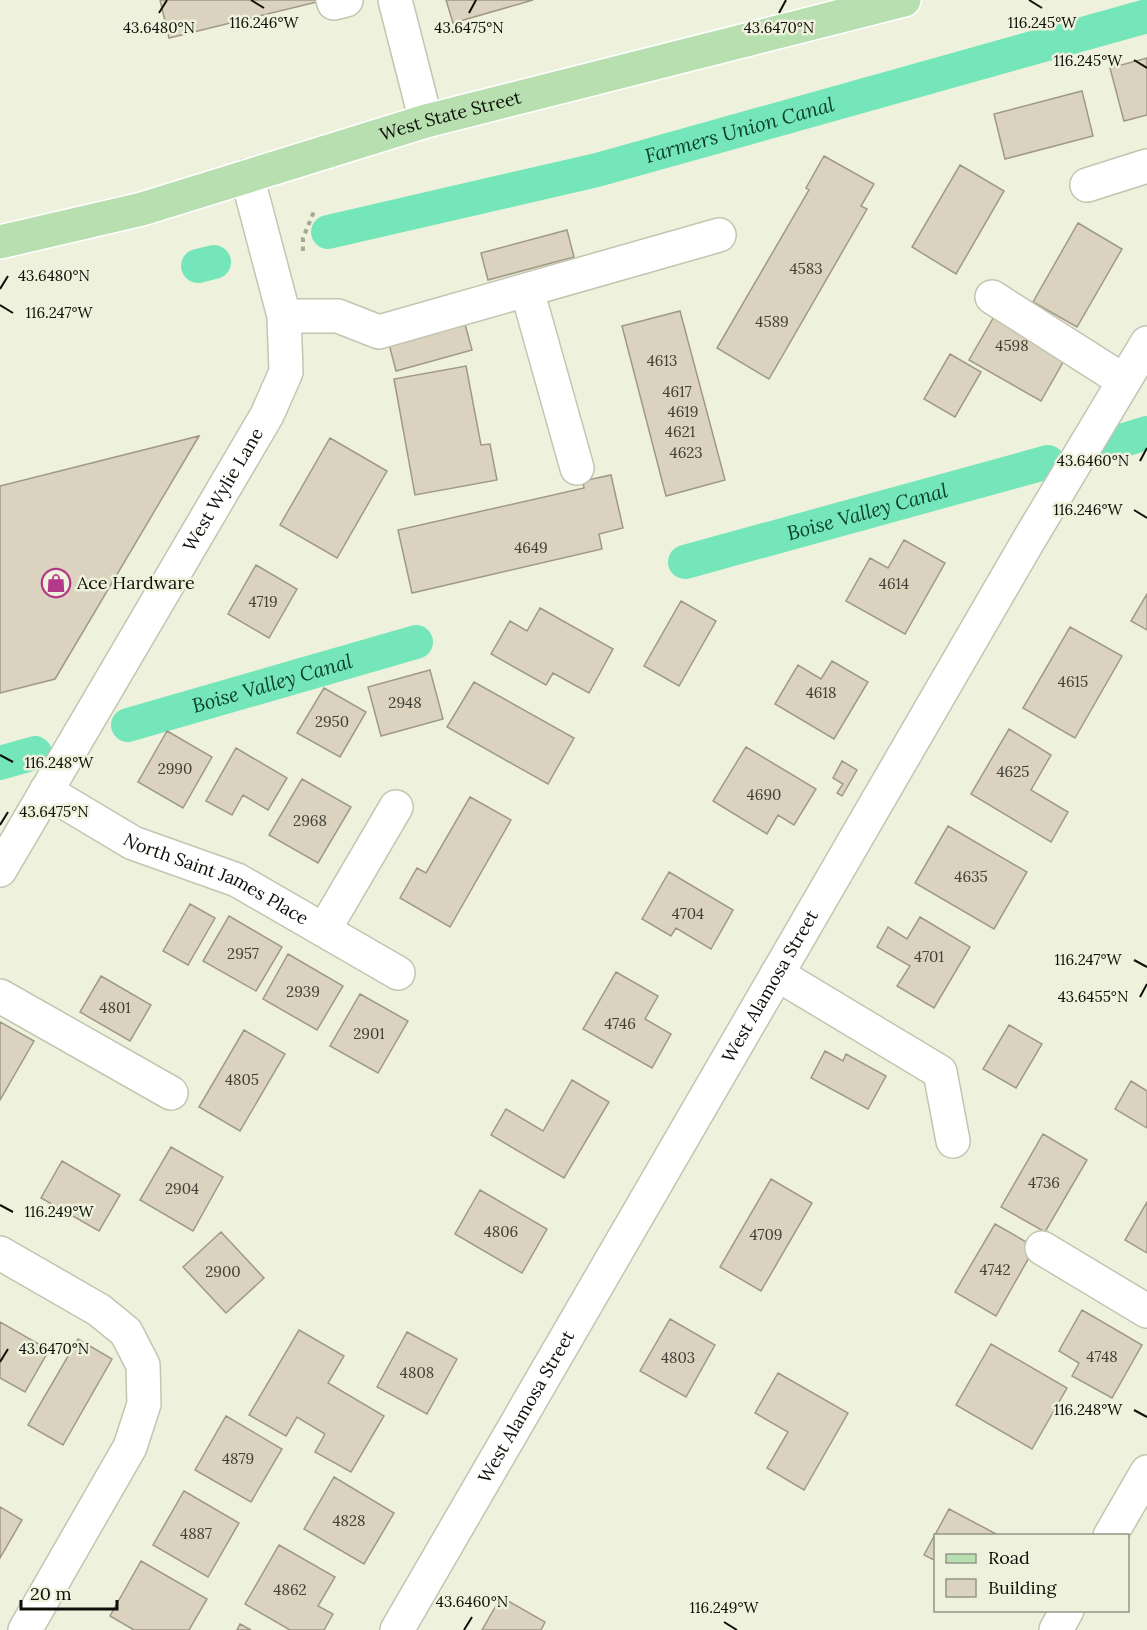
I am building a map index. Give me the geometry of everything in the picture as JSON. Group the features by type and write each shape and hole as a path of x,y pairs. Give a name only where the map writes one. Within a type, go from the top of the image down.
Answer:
{"main road":[{"name":"West State Street","path":"0,242 142,209 426,121 819,10 904,0"}],"street":[{"path":"333,0 334,3 346,0"},
{"path":"395,0 426,121"},
{"path":"1087,185 1147,166"},
{"name":"West Wylie Lane","path":"0,870 267,415 286,372 284,316 247,177"},
{"path":"284,316 339,316 379,332 719,235"},
{"path":"527,290 577,468"},
{"path":"992,297 1124,381"},
{"name":"West Alamosa Street","path":"397,1630 1030,538 1147,343"},
{"name":"North Saint James Place","path":"46,791 133,843 237,880 398,973"},
{"name":"North Saint James Place","path":"324,930 396,807"},
{"path":"777,974 940,1072 952,1141"},
{"path":"0,996 171,1093"},
{"path":"1042,1248 1147,1311"},
{"path":"0,1253 99,1310 126,1332 143,1365 144,1404 130,1447 25,1630"},
{"path":"1111,1534 1147,1472"},
{"path":"1056,1630 1066,1612"}],"path":[{"path":"303,258 303,238 315,209"}],"building":[{"path":"160,0 325,0 169,38"},
{"path":"446,0 533,0 453,23"},
{"path":"1147,58 1147,115 1124,121 1110,68"},
{"path":"1082,91 1093,136 1005,159 994,114"},
{"path":"824,156 874,184 861,206 867,209 769,379 717,348 809,190 806,188"},
{"path":"960,165 1004,191 956,274 912,247"},
{"path":"1078,223 1122,249 1077,327 1033,302"},
{"path":"567,230 574,257 488,280 481,253"},
{"path":"999,308 1066,357 1041,401 969,360"},
{"path":"680,311 725,480 666,496 622,326"},
{"path":"465,324 472,350 396,371 389,344"},
{"path":"950,354 981,372 955,417 924,399"},
{"path":"466,366 481,445 490,444 497,480 415,495 394,379"},
{"name":"Ace Hardware","path":"199,436 55,679 0,693 0,486"},
{"path":"330,438 387,471 337,558 280,525"},
{"path":"611,475 623,528 599,534 602,549 412,593 398,530 584,488 583,481"},
{"path":"904,540 945,563 905,634 846,601 870,558 888,568"},
{"path":"256,565 297,589 269,638 228,614"},
{"path":"1147,594 1147,630 1131,621"},
{"path":"681,601 716,621 679,686 644,666"},
{"path":"540,608 613,649 589,693 553,673 546,685 491,654 510,621 527,631"},
{"path":"1070,627 1122,656 1075,738 1023,708"},
{"path":"832,661 868,682 834,739 775,704 798,665 821,679"},
{"path":"430,670 443,719 381,736 368,687"},
{"path":"474,682 574,738 548,784 447,727"},
{"path":"324,688 366,712 340,757 297,733"},
{"path":"1009,729 1051,755 1031,790 1068,812 1051,842 971,794"},
{"path":"167,731 212,757 183,808 138,782"},
{"path":"746,747 816,789 794,825 778,815 767,834 713,801"},
{"path":"236,748 287,778 268,810 243,795 232,815 206,801"},
{"path":"842,761 857,770 842,796 837,793 843,784 833,778"},
{"path":"302,779 351,807 318,863 269,835"},
{"path":"470,797 511,820 450,927 400,898 417,868 426,873"},
{"path":"948,826 1027,872 994,929 915,883"},
{"path":"669,872 733,910 711,949 676,928 671,936 642,919"},
{"path":"190,904 215,918 188,965 163,951"},
{"path":"229,916 282,947 256,991 203,961"},
{"path":"920,917 970,947 934,1008 897,986 910,966 877,947 888,927 907,939"},
{"path":"288,954 343,986 317,1030 263,999"},
{"path":"616,972 658,996 645,1019 671,1034 652,1068 583,1029"},
{"path":"101,976 151,1005 130,1041 80,1012"},
{"path":"360,994 408,1021 378,1073 330,1046"},
{"path":"0,1022 34,1041 0,1100"},
{"path":"1009,1025 1042,1044 1016,1088 983,1069"},
{"path":"244,1030 285,1054 240,1131 199,1107"},
{"path":"825,1051 843,1061 846,1054 886,1076 868,1109 811,1078"},
{"path":"572,1080 609,1102 564,1178 491,1135 506,1109 543,1131"},
{"path":"1131,1081 1147,1091 1147,1128 1115,1109"},
{"path":"1043,1134 1087,1160 1045,1232 1001,1207"},
{"path":"171,1147 223,1177 193,1231 140,1200"},
{"path":"62,1161 120,1195 99,1231 41,1198"},
{"path":"771,1179 812,1203 761,1291 720,1267"},
{"path":"480,1190 547,1229 522,1273 455,1234"},
{"path":"1147,1202 1147,1253 1125,1240"},
{"path":"995,1224 1035,1247 996,1316 955,1292"},
{"path":"221,1232 264,1278 226,1313 183,1267"},
{"path":"1082,1310 1142,1345 1112,1398 1072,1376 1079,1363 1059,1351"},
{"path":"670,1319 715,1345 686,1397 640,1371"},
{"path":"0,1322 49,1350 25,1392 0,1378"},
{"path":"299,1330 344,1356 328,1383 384,1416 351,1472 315,1452 325,1434 297,1417 286,1436 249,1415"},
{"path":"407,1332 457,1359 427,1414 377,1387"},
{"path":"78,1339 112,1359 63,1445 28,1425"},
{"path":"991,1344 1067,1388 1032,1449 956,1405"},
{"path":"778,1373 848,1413 804,1490 767,1468 788,1432 755,1413"},
{"path":"226,1416 282,1449 251,1502 195,1470"},
{"path":"334,1477 394,1513 364,1564 304,1529"},
{"path":"184,1491 239,1523 208,1577 153,1545"},
{"path":"0,1507 22,1520 0,1558"},
{"path":"949,1509 996,1534 935,1534"},
{"path":"934,1537 934,1560 924,1555"},
{"path":"279,1545 335,1577 318,1606 333,1614 324,1630 290,1630 245,1604"},
{"path":"141,1561 207,1599 189,1630 134,1630 110,1616"},
{"path":"501,1597 545,1622 541,1630 482,1630"},
{"path":"240,1624 251,1630 237,1630"}],"waterway":[{"name":"Farmers Union Canal","path":"328,232 597,170 1147,16"},
{"name":"Farmers Union Canal","path":"198,266 214,262"},
{"name":"Boise Valley Canal","path":"1114,443 1147,433"},
{"name":"Boise Valley Canal","path":"685,562 1048,462"},
{"name":"Boise Valley Canal","path":"128,725 416,642"},
{"name":"Boise Valley Canal","path":"0,763 35,753"}],"place":[{"name":"Ace Hardware","path":"56,583"}]}
